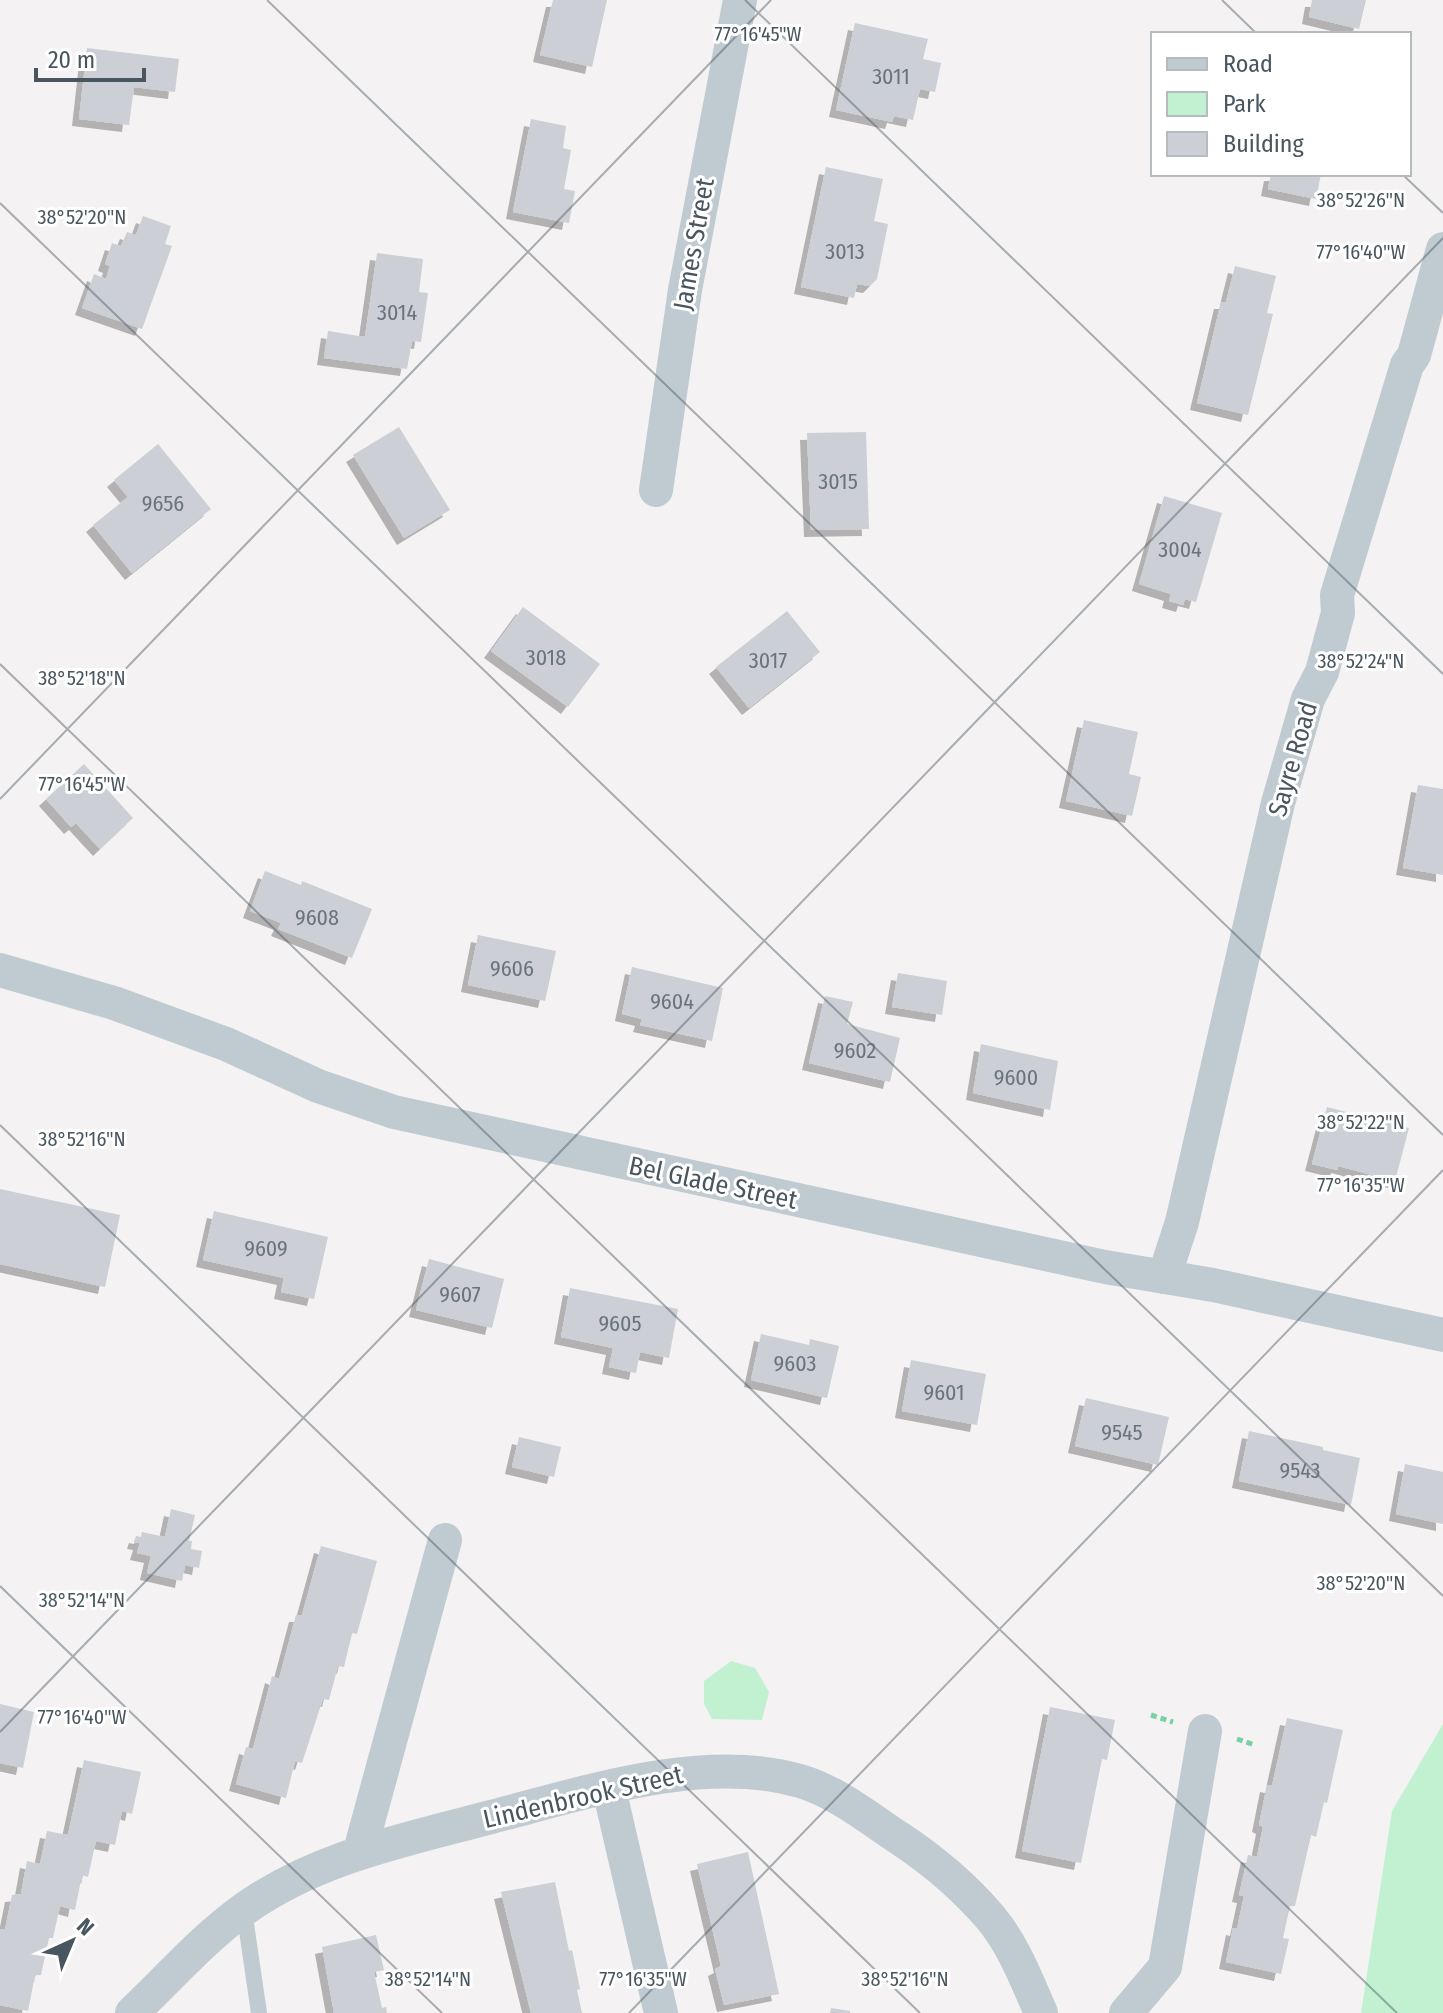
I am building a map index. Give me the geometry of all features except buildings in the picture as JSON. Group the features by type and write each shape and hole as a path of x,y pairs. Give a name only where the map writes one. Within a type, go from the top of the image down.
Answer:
{"street":[{"name":"James Street","path":"656,490 685,290 740,0"},
{"name":"Sayre Road","path":"1164,1277 1182,1222 1278,803 1308,699 1322,672 1338,613 1337,595 1407,365 1414,355 1443,249"},
{"name":"Bel Glade Street","path":"0,970 114,1003 226,1044 318,1086 394,1112 1074,1260 1443,1335"},
{"path":"360,1851 445,1540"},
{"path":"1126,2013 1165,1967 1205,1731"},
{"name":"Lindenbrook Street","path":"132,2013 244,1910 297,1877 360,1851 671,1774 728,1771 800,1781 843,1799 918,1850 991,1918 1024,1972 1041,2013"},
{"path":"609,1789 661,2013"}],"lane":[{"path":"244,1910 259,2013"}],"green space":[{"path":"731,1661 755,1668 769,1692 762,1720 712,1719 704,1704 704,1681"},
{"path":"1443,1724 1443,2013 1361,2013 1392,1811"}]}
